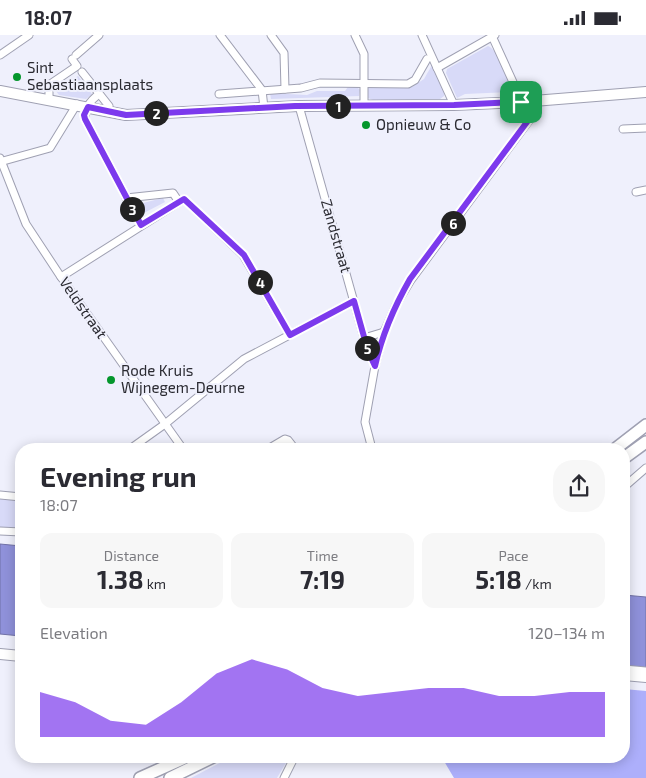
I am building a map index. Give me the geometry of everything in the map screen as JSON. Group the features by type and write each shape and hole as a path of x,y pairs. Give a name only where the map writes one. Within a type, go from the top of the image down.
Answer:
{"main road":[{"path":"0,91 77,104 126,115 299,106 454,105 521,102 646,92"},
{"path":"623,443 646,425"},
{"path":"630,454 646,442"},
{"path":"0,654 15,655"},
{"path":"630,676 646,677"},
{"path":"140,778 173,763"},
{"path":"170,778 201,763"}],"street":[{"path":"0,55 29,35"},
{"path":"50,99 49,85 77,66 74,57 99,35"},
{"path":"220,35 262,90 264,108"},
{"path":"271,35 284,53 285,89"},
{"path":"355,35 364,55 364,106"},
{"path":"422,35 454,105"},
{"path":"437,68 494,36 518,93 521,95 521,102"},
{"path":"219,93 300,88 320,83 408,83 415,80 427,59"},
{"path":"82,72 108,106"},
{"path":"99,94 91,100 84,115 85,119 141,225"},
{"path":"370,443 365,422 375,366 384,332 396,305 410,279 527,123 534,112 535,101"},
{"path":"1,160 50,147 77,104"},
{"name":"Zandstraat","path":"299,106 364,338 375,366"},
{"path":"623,129 646,128"},
{"name":"Veldstraat","path":"1,160 26,224 61,277 179,443"},
{"path":"636,192 646,190"},
{"path":"126,198 173,193 244,255 290,335"},
{"path":"61,277 181,200"},
{"path":"138,443 165,424 244,359 354,301"},
{"path":"364,338 384,332"},
{"path":"278,443 285,439 290,443"},
{"path":"630,482 646,468"},
{"path":"0,495 15,496"},
{"path":"0,531 15,532"},
{"path":"630,670 646,671"},
{"path":"284,778 292,763"}],"shaded area":[{"path":"488,46 492,48 503,66 510,92 465,94 457,98 446,73 447,69"},
{"path":"432,65 444,89 444,96 440,99 373,100 368,98 368,86 412,87 424,79"},
{"path":"78,76 92,94 86,99 59,95 56,91"},
{"path":"356,86 360,90 359,96 271,99 270,93 307,95 317,91 345,91 348,87"},
{"path":"163,198 165,202 140,215 135,205"},
{"path":"0,499 15,500 15,528 0,527"},
{"path":"0,544 15,545 15,635 0,634"},
{"path":"630,596 646,597 646,668 630,667"},
{"path":"630,690 646,691 646,778 454,778 445,763 630,763"},
{"path":"220,763 286,763 277,778 191,778"}],"place":[{"name":"Sint Sebastiaansplaats","path":"17,77"},
{"name":"Opnieuw & Co","path":"366,125"},
{"name":"Rode Kruis Wijnegem-Deurne","path":"111,380"}],"route":[{"path":"535,101 534,112 410,279 384,332 375,366 368,351 354,301 290,335 244,255 184,199 141,225 84,115 88,107 126,115 295,106 454,105 521,102 535,101"}]}
